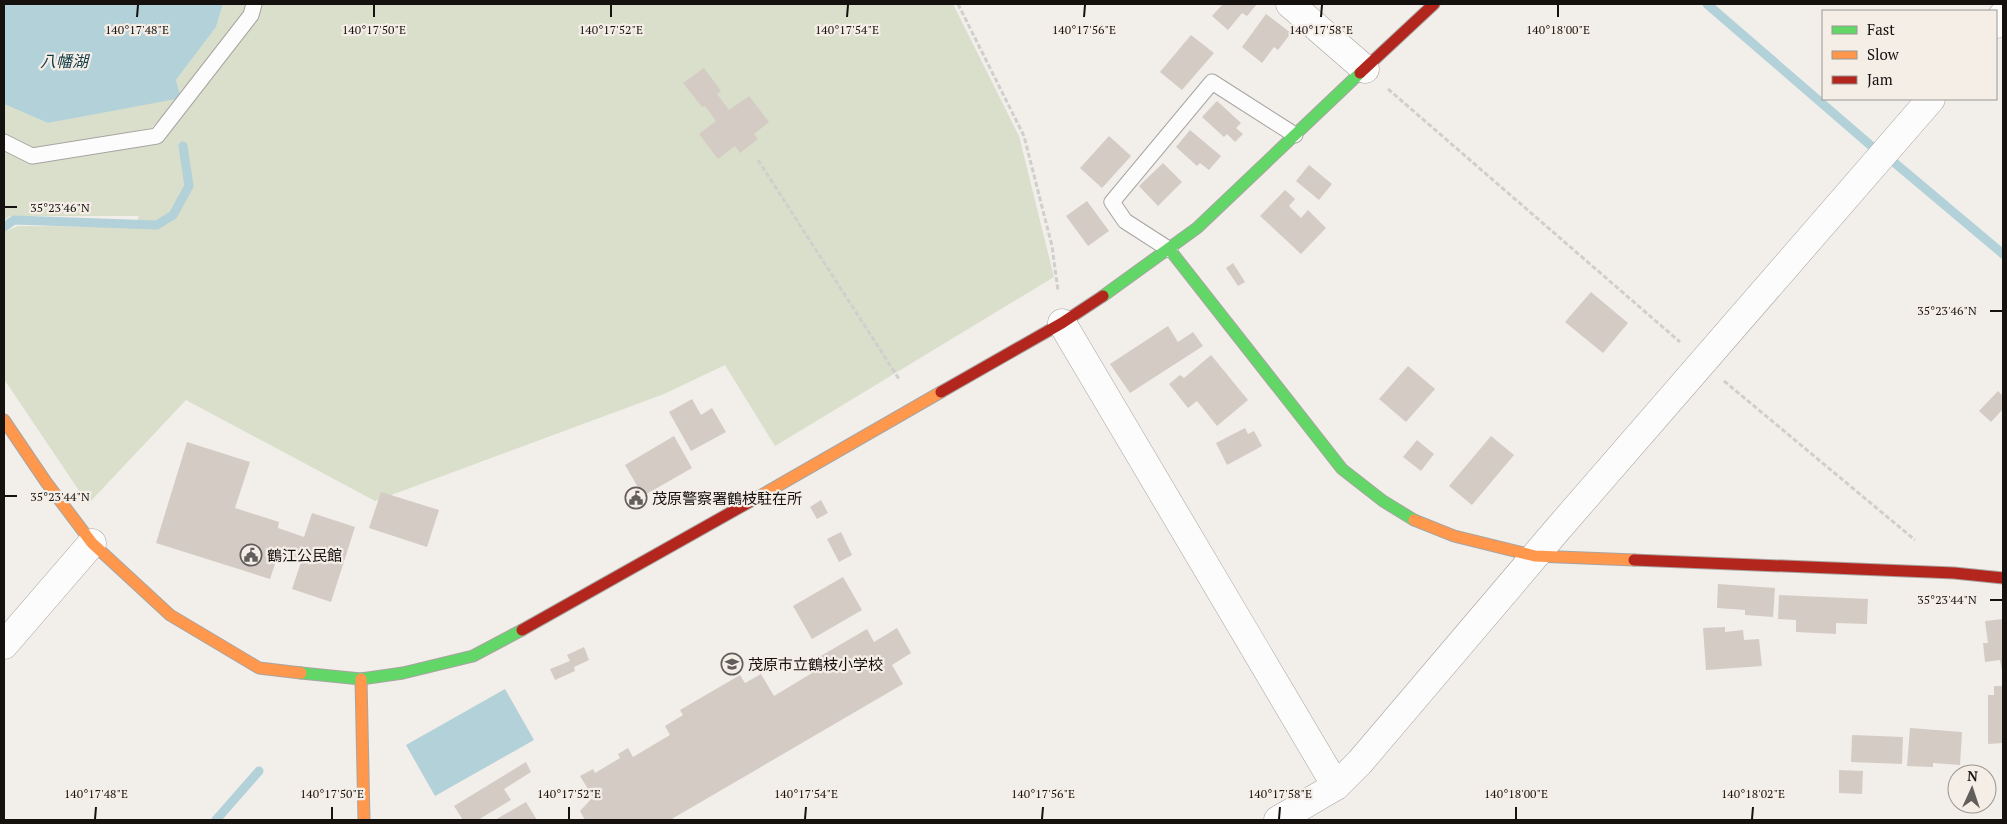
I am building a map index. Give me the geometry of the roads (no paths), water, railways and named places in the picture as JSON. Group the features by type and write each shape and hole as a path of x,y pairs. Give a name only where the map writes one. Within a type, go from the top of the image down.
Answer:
{"main road":[{"path":"4,420 46,482 92,543 170,615 259,668 361,679 403,673 473,656 569,605 1062,324 1170,250 1197,228 1434,4"},
{"path":"1170,250 1342,469 1377,498 1426,526 1475,544 1535,556 1954,573 2003,578"},
{"path":"361,679 364,820"}],"street":[{"path":"1290,4 1365,69"},
{"path":"1278,820 1336,786 1360,762 1535,556 1930,100"},
{"path":"1062,324 1336,786"},
{"path":"4,645 92,543"}],"lane":[{"path":"4,142 32,156 157,136 251,15 254,4"},
{"path":"1170,250 1125,221 1112,202 1212,82 1295,135"}],"water":[{"name":"八幡湖","path":"4,4 223,4 216,27 176,80 181,98 48,123 4,104"},
{"path":"505,689 534,740 435,796 406,745"}],"waterway":[{"path":"1707,4 1876,150"},
{"path":"4,227 14,220 157,225 173,215 189,186 183,146"},
{"path":"1896,164 2003,254"},
{"path":"216,820 259,771"}],"place":[{"name":"茂原警察署鶴枝駐在所","path":"636,498"},
{"name":"鶴江公民館","path":"251,555"},
{"name":"茂原市立鶴枝小学校","path":"732,664"}]}
